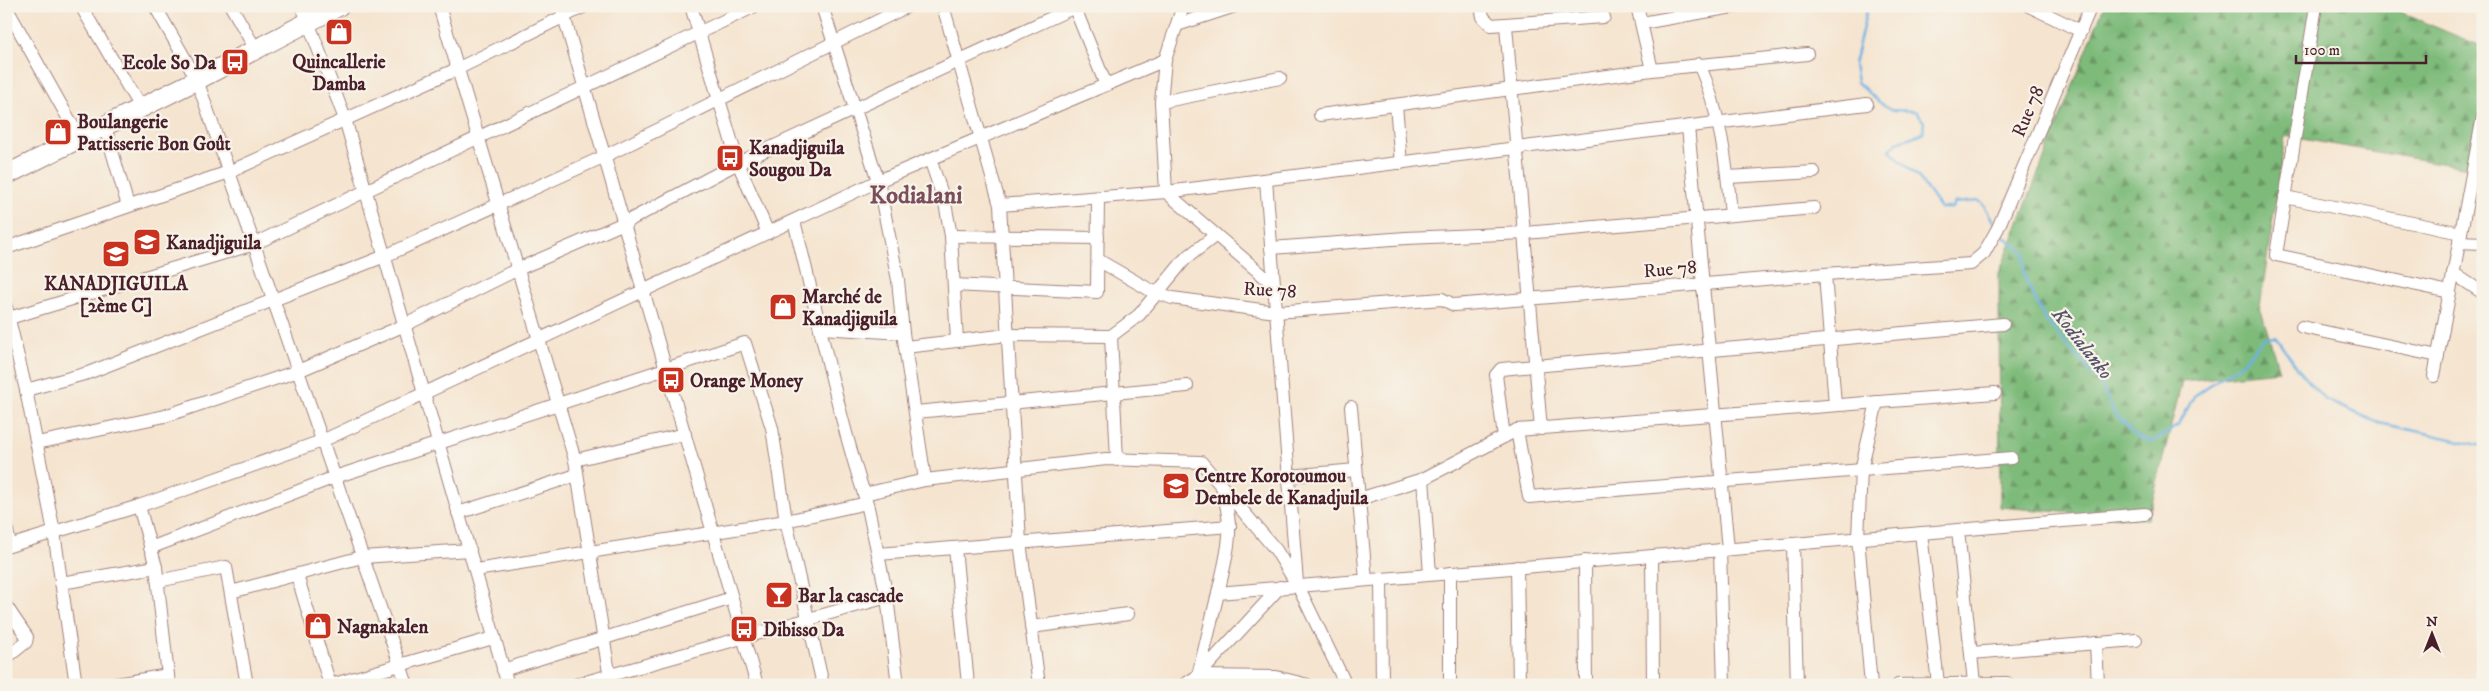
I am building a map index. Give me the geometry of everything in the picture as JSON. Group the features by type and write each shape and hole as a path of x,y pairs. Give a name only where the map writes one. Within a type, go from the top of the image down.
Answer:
{"highway":[{"path":"6,175 256,50 305,14 339,6"}],"street":[{"path":"82,6 140,109"},
{"path":"155,6 197,80 407,685"},
{"path":"231,6 256,50"},
{"path":"439,6 575,460 609,680"},
{"path":"6,248 229,172 457,69 562,12 586,6"},
{"path":"691,6 738,163 768,233"},
{"path":"76,685 54,532 26,390 7,314 254,244 755,6"},
{"path":"822,6 878,181 898,280 902,333 916,412 924,480"},
{"path":"26,390 88,373 385,256 605,156 908,6"},
{"path":"943,6 1000,205 1020,542 1039,685"},
{"path":"1183,6 1164,60 1161,102 1166,192 1274,285"},
{"path":"1177,25 1235,6"},
{"path":"1481,6 1483,17 1491,25 1506,26 1604,17"},
{"path":"1637,6 1652,70"},
{"path":"1642,24 1738,6"},
{"path":"2028,6 2080,31"},
{"name":"Rue 78","path":"1098,260 1130,280 1172,298 1276,312 1442,299 1454,306 1824,274 1971,264 1978,260 1998,228 2091,6"},
{"path":"2316,6 2276,255 2450,292"},
{"path":"6,7 80,139"},
{"path":"37,443 165,416 298,371 405,325 518,270 624,223 738,163 1075,7 1106,85"},
{"path":"562,12 757,685"},
{"path":"305,14 345,119 508,685"},
{"path":"1506,26 1541,429"},
{"path":"1320,115 1699,64 1807,54"},
{"path":"6,526 8,546 139,506 322,441 878,181 1164,60"},
{"path":"1699,64 1711,91 1718,123 1728,177 1731,215"},
{"path":"1161,102 1280,78"},
{"path":"1000,205 1166,192 1867,104"},
{"path":"1396,105 1400,163"},
{"path":"2434,376 2460,238 2477,179 2482,119"},
{"path":"104,127 128,206"},
{"path":"1688,127 1722,481 1724,685"},
{"path":"930,160 945,203 951,236 957,341"},
{"path":"1728,177 1814,172"},
{"path":"1266,180 1298,586"},
{"path":"2286,197 2483,243"},
{"path":"954,285 1097,292 1098,198"},
{"path":"1272,248 1397,238 1524,233 1814,208"},
{"path":"794,220 829,367 866,498 887,597 898,685"},
{"path":"904,347 1008,335 1111,336 1139,315 1185,259 1216,235"},
{"path":"951,236 1098,238"},
{"path":"2453,273 2483,293"},
{"path":"1824,274 1835,405"},
{"path":"1504,436 1496,375 1501,369 1536,364 2003,324"},
{"path":"2302,326 2438,356"},
{"path":"821,328 902,333"},
{"path":"1111,336 1117,460"},
{"path":"150,548 335,477 745,343 772,428 786,522 822,685"},
{"path":"916,412 1187,386"},
{"path":"1359,499 1423,479 1517,430 1995,392"},
{"path":"1871,685 1858,538 1861,470 1877,402"},
{"path":"1351,407 1366,580"},
{"path":"1517,430 1529,498 2011,458"},
{"path":"575,460 685,434"},
{"path":"476,570 786,522 924,480 1117,460 1201,462 1222,489 1276,550 1298,586 1346,685"},
{"path":"1289,476 1356,470"},
{"path":"458,513 577,475"},
{"path":"1423,479 1430,574"},
{"path":"1198,676 1229,550 1230,526 1222,489"},
{"path":"111,685 169,680 156,567 139,506"},
{"path":"1218,592 2145,514"},
{"path":"878,554 1230,526"},
{"path":"1958,530 1974,683"},
{"path":"1921,533 1942,684"},
{"path":"1793,544 1796,685"},
{"path":"955,548 968,685"},
{"path":"231,592 362,557 470,550"},
{"path":"1652,556 1653,685"},
{"path":"1585,561 1586,685"},
{"path":"158,581 226,566 247,685"},
{"path":"61,583 156,567"},
{"path":"1517,567 1519,685"},
{"path":"1450,573 1450,685"},
{"path":"297,575 331,685 493,638"},
{"path":"1381,579 1382,685"},
{"path":"1184,685 1198,676 1280,587"},
{"path":"574,685 609,680 744,638 887,597"},
{"path":"503,670 732,598"},
{"path":"6,606 27,637 26,642 6,658"},
{"path":"1032,627 1128,614"},
{"path":"1971,653 2136,640"},
{"path":"2096,643 2098,685"},
{"path":"1198,676 1276,677 1308,685"},
{"path":"1898,685 1974,683 2006,683 2007,685"}],"green space":[{"path":"2104,6 2385,6 2483,47 2483,97 2468,168 2285,136 2260,307 2279,371 2182,381 2148,519 2000,507 1999,273"}],"waterway":[{"name":"Kodialanko","path":"1868,6 1854,64 1857,82 1879,102 1893,110 1916,111 1924,122 1923,133 1897,142 1890,150 1918,177 1940,208 1952,208 1954,203 1979,201 1984,205 1994,223"},
{"name":"Kodialanko","path":"1999,232 2024,253 2024,276 2045,320 2100,383 2114,412 2136,437 2151,442 2179,425 2194,396 2242,363 2264,338 2276,337 2299,370 2324,399 2379,423 2483,446"}],"place":[{"name":"Quincallerie Damba","path":"339,32"},
{"name":"Ecole So Da","path":"235,62"},
{"name":"Boulangerie Pattisserie Bon Goût","path":"58,132"},
{"name":"Kanadjiguila Sougou Da","path":"730,158"},
{"name":"Kanadjiguila","path":"147,242"},
{"name":"KANADJIGUILA [2ème C]","path":"116,254"},
{"name":"Marché de Kanadjiguila","path":"783,307"},
{"name":"Orange Money","path":"671,380"},
{"name":"Centre Korotoumou Dembele de Kanadjuila","path":"1176,486"},
{"name":"Bar la cascade","path":"779,595"},
{"name":"Nagnakalen","path":"318,626"},
{"name":"Dibisso Da","path":"744,629"}],"district":[{"name":"Kodialani","path":"916,195"}]}
